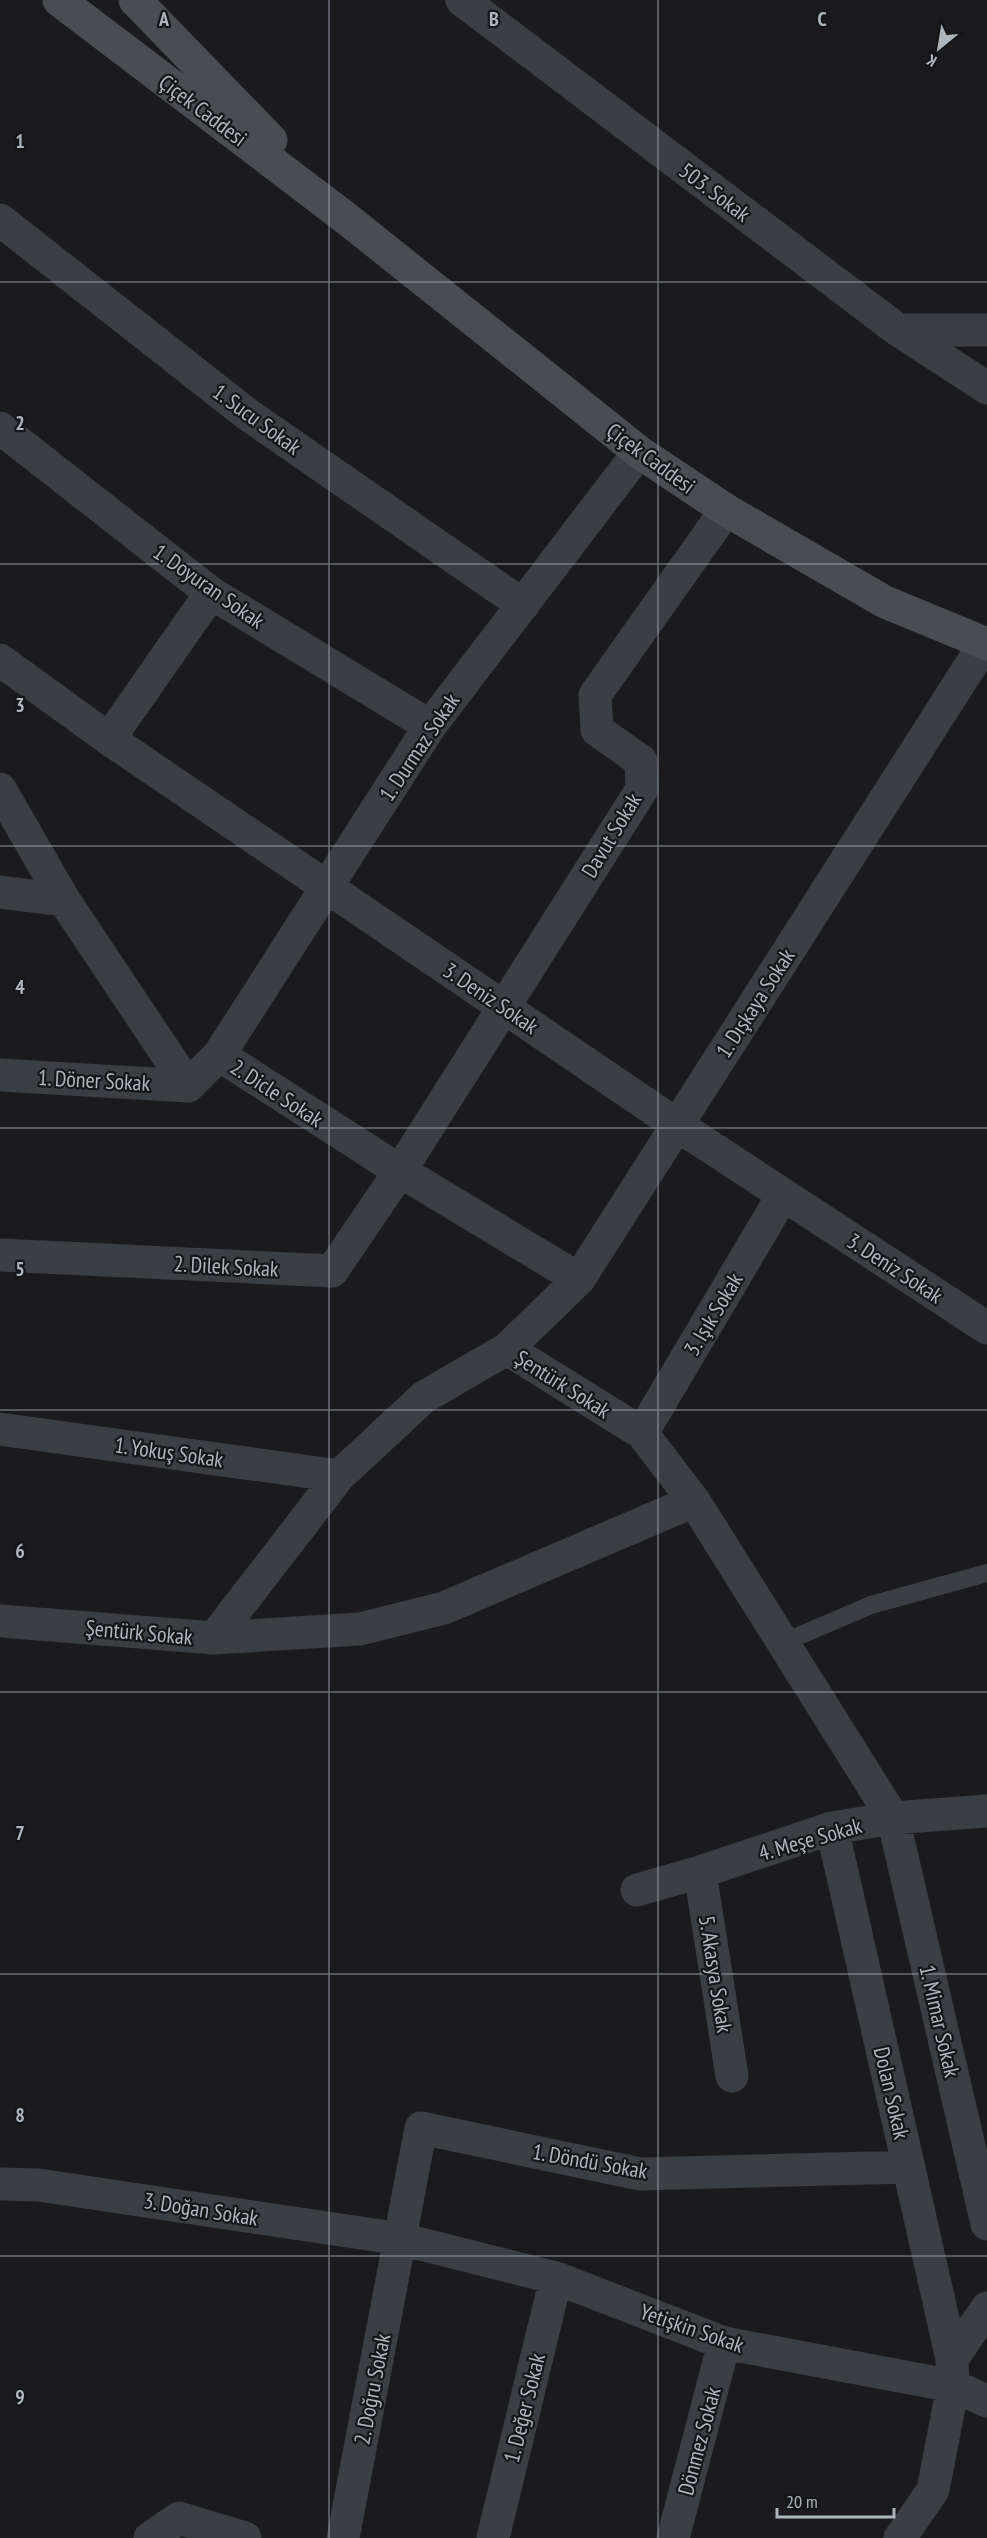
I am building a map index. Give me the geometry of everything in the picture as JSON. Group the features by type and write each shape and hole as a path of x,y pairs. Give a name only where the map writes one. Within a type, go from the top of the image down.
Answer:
{"main road":[{"name":"Çiçek Caddesi","path":"59,0 347,219 639,452 726,510 885,602 986,643"},
{"name":"Çiçek Caddesi","path":"135,0 347,219"}],"street":[{"name":"503. Sokak","path":"462,0 898,330 987,388"},
{"name":"1. Sucu Sokak","path":"0,220 247,414 523,605"},
{"path":"898,330 987,330"},
{"name":"1. Doyuran Sokak","path":"0,428 211,593 430,726"},
{"name":"1. Durmaz Sokak","path":"219,1055 430,726 639,452"},
{"name":"Davut Sokak","path":"400,1171 642,789 641,761 597,730 595,695 726,510"},
{"path":"109,739 211,593"},
{"name":"1. Dışkaya Sokak","path":"507,1349 579,1279 986,643"},
{"name":"3. Deniz Sokak","path":"0,660 109,739 677,1125 987,1328"},
{"path":"0,789 64,900 188,1086"},
{"path":"0,892 64,900"},
{"name":"2. Dicle Sokak","path":"188,1086 219,1055 400,1171 579,1279"},
{"name":"1. Döner Sokak","path":"0,1075 188,1086"},
{"name":"2. Dilek Sokak","path":"0,1255 332,1271 400,1171"},
{"name":"3. Işık Sokak","path":"642,1433 783,1195"},
{"name":"Şentürk Sokak","path":"0,1621 214,1638 339,1476 424,1397 507,1349 642,1433 694,1501 893,1818"},
{"name":"1. Yokuş Sokak","path":"0,1429 339,1476"},
{"path":"214,1638 360,1629 444,1608 694,1501"},
{"name":"4. Meşe Sokak","path":"637,1890 700,1872 832,1828 893,1818 987,1811"},
{"name":"1. Mimar Sokak","path":"893,1818 987,2224"},
{"name":"Dolan Sokak","path":"832,1828 909,2167 952,2372"},
{"name":"5. Akasya Sokak","path":"700,1872 732,2076"},
{"name":"1. Döndü Sokak","path":"401,2239 421,2128 640,2174 909,2167"},
{"name":"3. Doğan Sokak","path":"0,2184 38,2185 401,2239"},
{"name":"Yetişkin Sokak","path":"401,2239 556,2278 724,2343 952,2372 987,2401"},
{"name":"2. Doğru Sokak","path":"343,2538 401,2239"},
{"name":"1. Değer Sokak","path":"493,2538 556,2278"},
{"path":"900,2538 933,2490 952,2372 987,2308"},
{"name":"Dönmez Sokak","path":"673,2538 724,2343"},
{"path":"150,2538 179,2518 245,2538"}],"lane":[{"path":"782,1643 871,1605 987,1573"}]}
